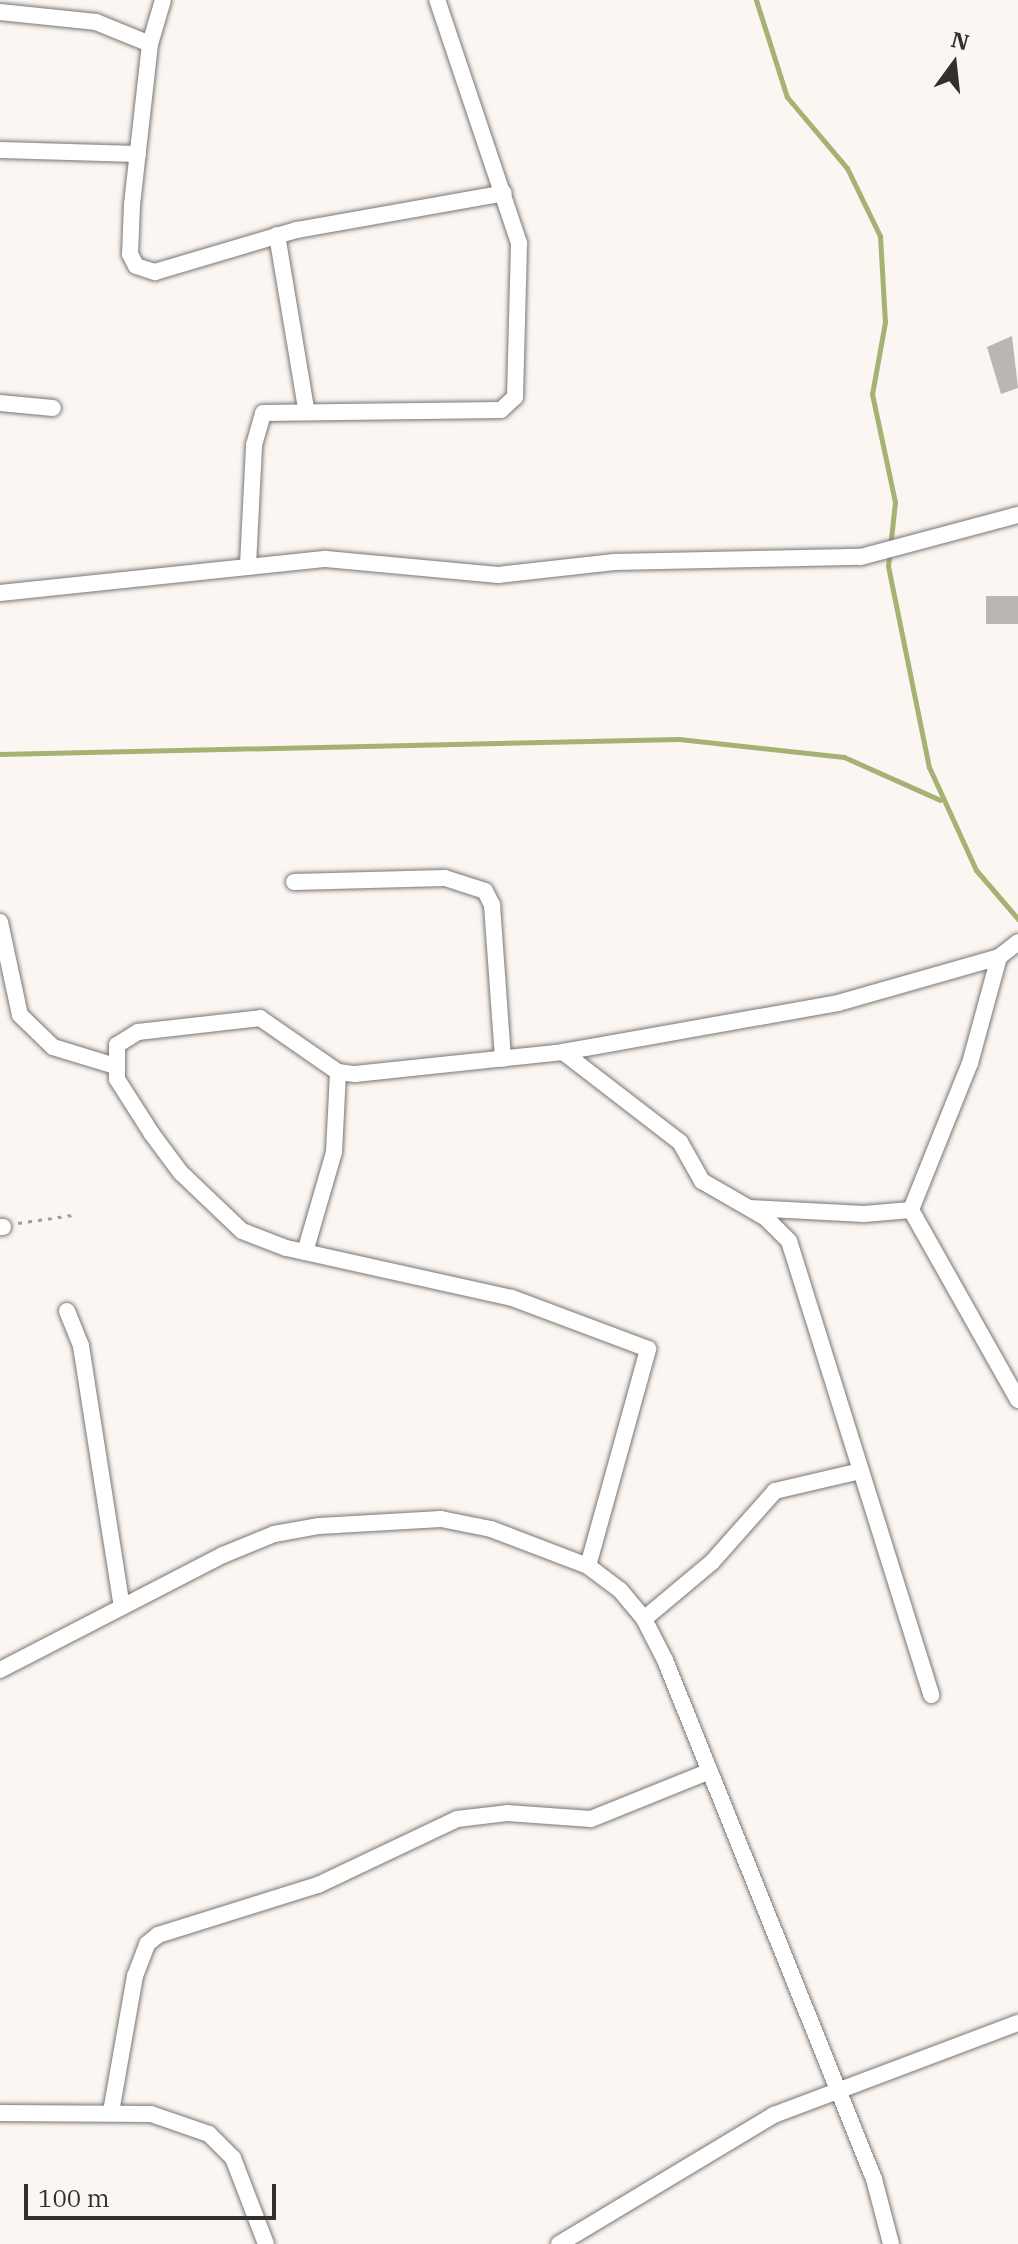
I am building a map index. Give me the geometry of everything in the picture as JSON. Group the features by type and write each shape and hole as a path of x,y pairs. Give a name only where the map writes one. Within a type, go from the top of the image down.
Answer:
{"street":[{"path":"163,0 150,44 138,154 130,237 136,266 155,272 277,235 504,193"},
{"path":"248,565 259,419 271,408 501,410 512,404 521,273 504,193 437,0"},
{"path":"0,12 96,22 150,44"},
{"path":"0,150 138,154"},
{"path":"277,235 306,409"},
{"path":"0,403 53,408"},
{"path":"0,593 248,565 339,559 498,575 614,562 861,557 1018,515"},
{"path":"294,882 445,878 485,891 492,905 503,1059"},
{"path":"0,922 20,1015 53,1047 112,1065 152,1134 209,1204 242,1231 305,1252 512,1298 648,1349 588,1566"},
{"path":"112,1065 117,1045 138,1032 260,1018 338,1072 563,1052 773,1019 999,957 1018,942"},
{"path":"911,1210 970,1063 999,957"},
{"path":"563,1052 680,1142 702,1181 749,1208 789,1241 813,1302 856,1472 931,1695"},
{"path":"305,1252 334,1152 338,1072"},
{"path":"749,1208 911,1210"},
{"path":"911,1210 1018,1400"},
{"path":"67,1311 81,1346 122,1607"},
{"path":"644,1619 712,1562 775,1491 856,1472"},
{"path":"0,1670 274,1534 391,1518 441,1519 491,1529 588,1566 620,1590 644,1619 710,1771 839,2089 874,2179 891,2244"},
{"path":"111,2112 135,1976 147,1944 158,1935 318,1885 457,1819 507,1813 591,1819 710,1771"},
{"path":"559,2244 733,2137 839,2089 1018,2023"},
{"path":"0,2113 111,2112 182,2121 209,2134 233,2158 266,2244"}],"path":[{"path":"2,1227 72,1215"}],"building":[{"path":"1012,336 1018,388 1001,394 987,347"},
{"path":"986,596 1018,596 1018,624 986,624"}],"waterway":[{"path":"756,0 787,97 847,168 880,236 885,322 872,394 895,502 888,566 929,767 976,870 1018,919"},
{"path":"0,754 679,739 844,757 940,800"}]}
